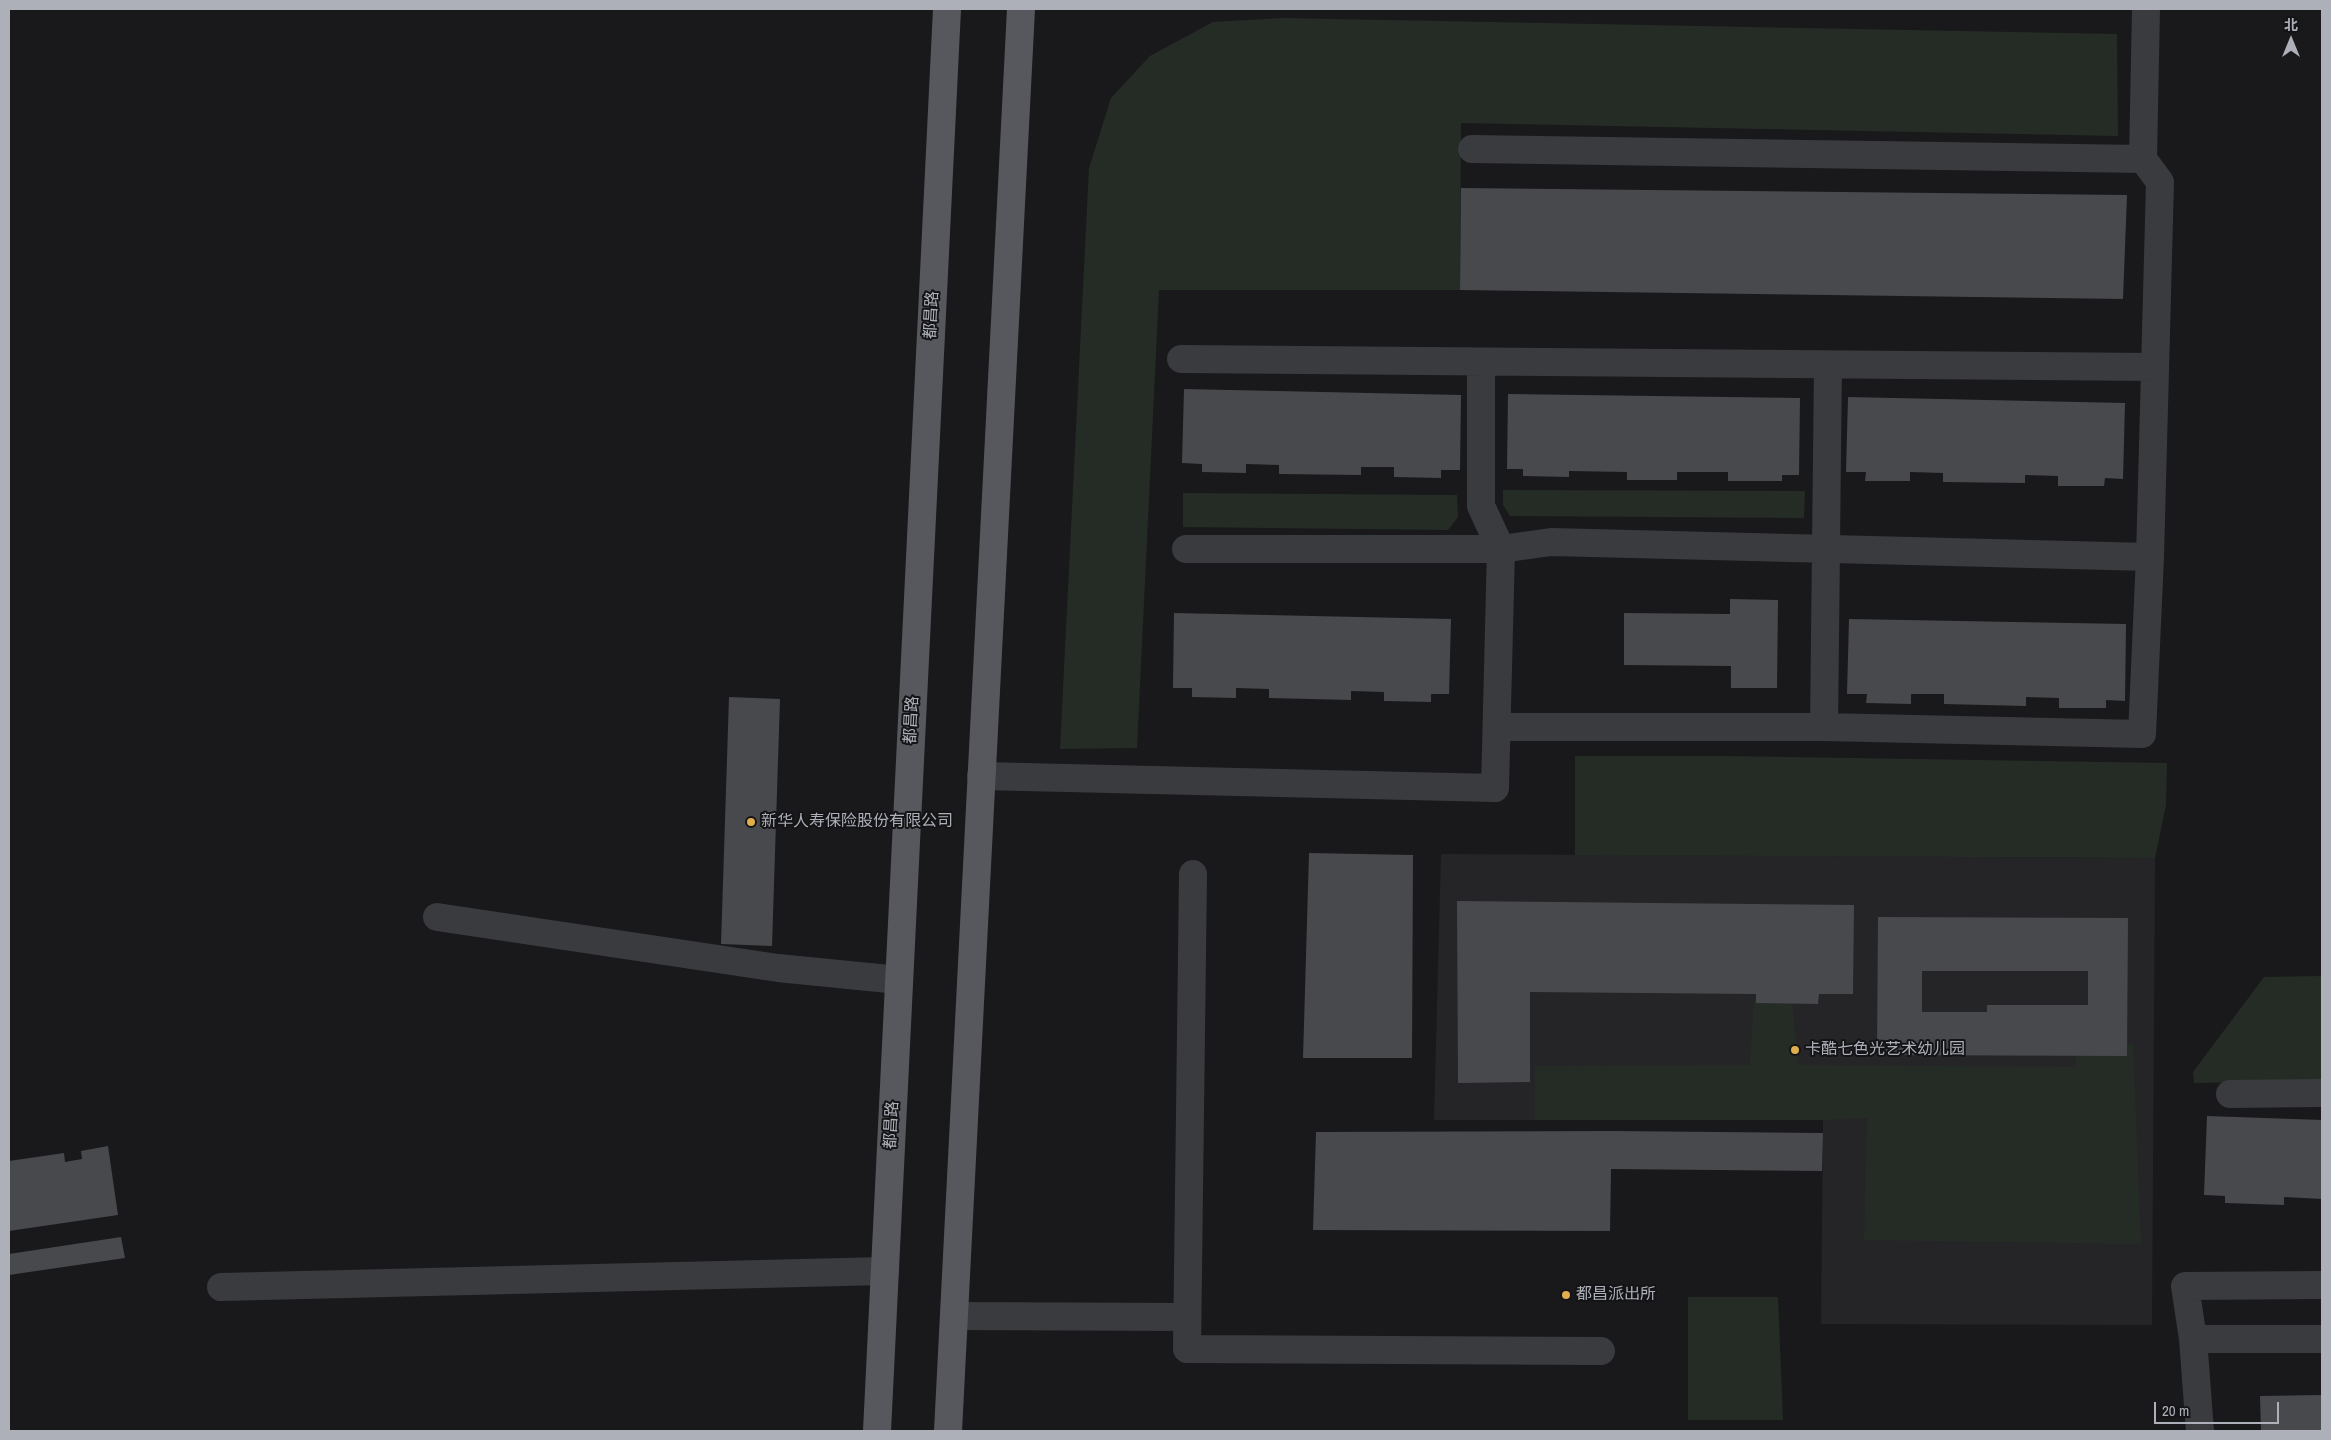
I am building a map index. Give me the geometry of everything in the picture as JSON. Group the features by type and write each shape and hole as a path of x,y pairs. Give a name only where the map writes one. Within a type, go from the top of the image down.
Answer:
{"main road":[{"name":"都昌路","path":"877,1431 947,9"},
{"path":"948,1431 1021,9"}],"street":[{"path":"1497,727 1824,727 2142,734 2150,557 2160,182 2143,158 2146,9"},
{"path":"1472,150 2143,158"},
{"path":"1181,359 2155,367"},
{"path":"981,776 1495,788 1501,549 1481,506 1481,362"},
{"path":"1824,727 1828,365"},
{"path":"1186,549 1501,549 1551,542 2150,557"},
{"path":"1193,874 1187,1349 1601,1351"},
{"path":"437,917 778,968 899,980"},
{"path":"2230,1094 2322,1093"},
{"path":"221,1287 885,1271"},
{"path":"2200,1431 2193,1339 2185,1286 2322,1285"},
{"path":"954,1316 1187,1316"},
{"path":"2193,1339 2322,1339"}],"shaded area":[{"path":"1282,18 2117,34 2118,136 1461,123 1460,290 1159,290 1137,748 1060,749 1089,168 1111,98 1150,56 1213,22"},
{"path":"1503,490 1805,491 1804,518 1510,516 1503,505"},
{"path":"1183,493 1457,495 1458,517 1448,530 1183,527"},
{"path":"1575,756 1725,756 2167,763 2166,805 2155,858 1575,855"},
{"name":"卡酷七色光艺术幼儿园","path":"1441,854 2155,858 2152,1325 1821,1324 1823,1120 1434,1120"},
{"path":"2322,976 2322,1081 2194,1083 2193,1072 2264,977"},
{"path":"1754,999 1792,1002 1798,1065 2076,1067 2077,1041 2133,1044 2141,1244 1864,1240 1867,1118 1823,1120 1535,1120 1535,1066 1750,1065"},
{"path":"1688,1297 1778,1297 1783,1420 1688,1420"}],"building":[{"path":"1461,188 2127,195 2123,299 1460,290"},
{"path":"1184,389 1461,395 1460,470 1441,470 1441,478 1394,477 1394,467 1361,467 1361,475 1279,474 1279,465 1246,464 1246,473 1202,472 1202,464 1182,463"},
{"path":"1508,394 1800,398 1799,475 1782,475 1782,481 1728,481 1728,472 1677,472 1677,480 1627,480 1627,472 1569,471 1569,477 1523,476 1523,469 1507,469"},
{"path":"1848,397 2125,403 2123,479 2105,478 2104,486 2058,486 2058,476 2025,475 2025,483 1943,482 1943,473 1910,472 1910,481 1865,481 1866,472 1846,472"},
{"path":"1730,599 1778,600 1777,688 1731,688 1731,666 1624,665 1624,613 1730,614"},
{"path":"1174,613 1451,619 1449,694 1431,694 1431,702 1384,701 1384,692 1351,691 1351,700 1269,698 1269,689 1236,688 1236,698 1192,697 1192,688 1173,688"},
{"path":"1849,619 2126,624 2125,701 2106,700 2106,708 2059,708 2059,698 2026,697 2026,706 1944,704 1944,694 1911,694 1911,704 1866,703 1867,694 1847,694"},
{"name":"新华人寿保险股份有限公司","path":"729,697 780,699 772,946 721,944"},
{"path":"1309,853 1413,855 1412,1058 1303,1058"},
{"path":"1457,901 1854,905 1853,994 1819,994 1818,1004 1756,1003 1756,994 1530,992 1530,1082 1458,1083"},
{"path":"1878,917 2128,918 2127,1056 1877,1055","holes":["1922,971 2088,971 2088,1005 1987,1005 1987,1012 1922,1012"]},
{"path":"2207,1116 2322,1120 2322,1199 2284,1197 2284,1205 2225,1203 2225,1196 2204,1195"},
{"path":"1612,1131 1823,1133 1822,1171 1611,1169 1610,1231 1313,1230 1316,1132"},
{"path":"108,1146 118,1215 9,1231 9,1161 64,1153 65,1162 82,1159 81,1151"},
{"path":"121,1237 125,1258 9,1275 9,1254"},
{"path":"2322,1395 2322,1431 2261,1431 2260,1396"}],"place":[{"name":"新华人寿保险股份有限公司","path":"751,822"},
{"name":"卡酷七色光艺术幼儿园","path":"1795,1050"},
{"name":"都昌派出所","path":"1566,1295"}]}
